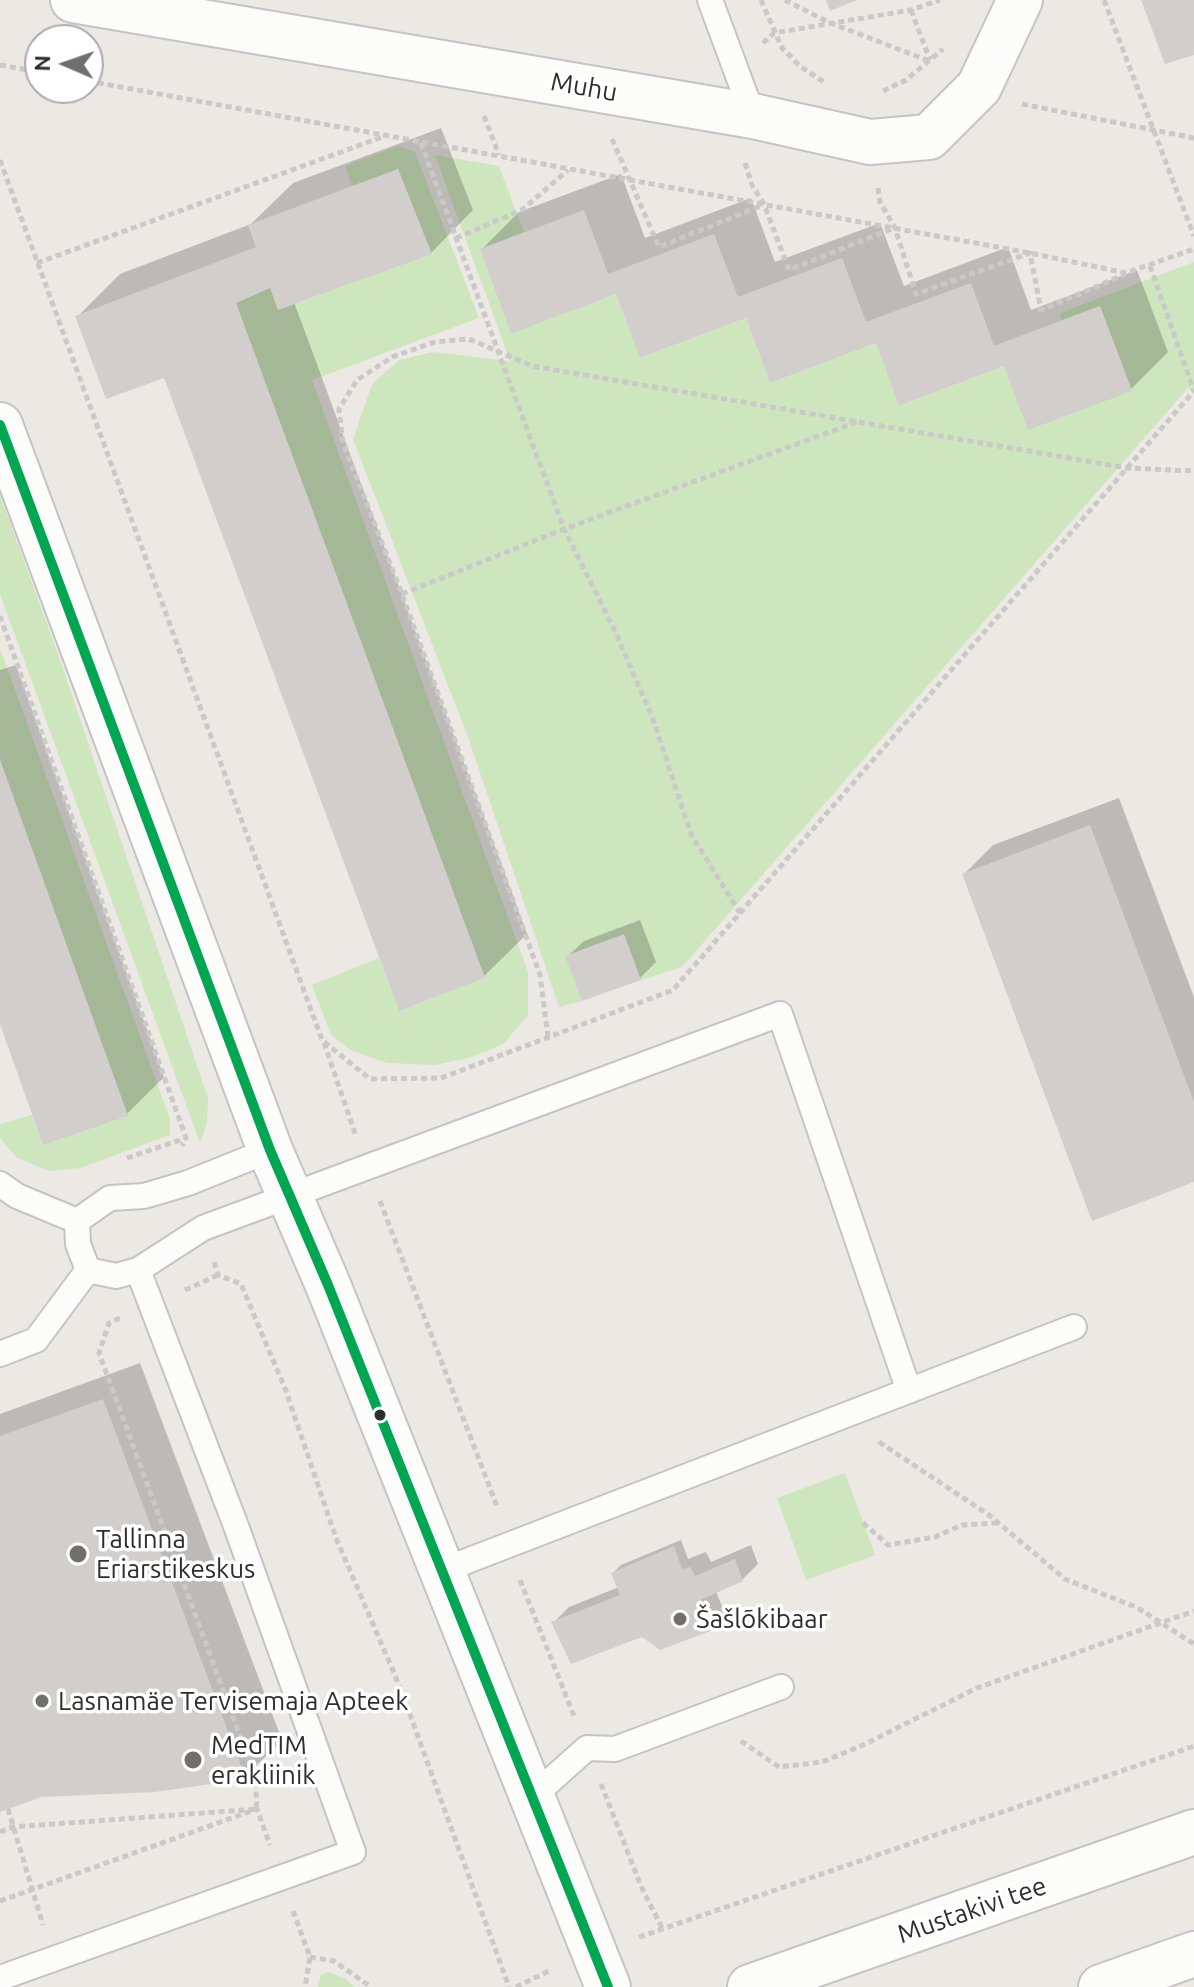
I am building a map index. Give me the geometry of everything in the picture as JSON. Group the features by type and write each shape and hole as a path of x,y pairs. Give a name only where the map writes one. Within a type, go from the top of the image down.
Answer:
{"street":[{"name":"Muhu","path":"73,0 741,114 870,142 929,137 979,87 1020,0"},
{"path":"0,425 270,1150 602,1968"},
{"name":"Mustakivi tee","path":"750,1987 1194,1832"},
{"path":"1101,1987 1194,1954"}],"lane":[{"path":"710,0 735,69 741,114"},
{"path":"88,1270 116,1276 138,1270 203,1228 780,1014 909,1391"},
{"path":"77,1221 110,1198 144,1196 188,1183 270,1150"},
{"path":"0,1184 17,1196 77,1221"},
{"path":"77,1221 78,1244 88,1270"},
{"path":"0,1354 36,1340 88,1270"},
{"path":"0,1978 353,1852 138,1270"},
{"path":"441,1571 1074,1327"},
{"path":"531,1798 587,1748 615,1749 781,1687"}],"path":[{"path":"761,0 782,48 801,67 836,89"},
{"path":"785,0 828,22 930,61"},
{"path":"735,69 774,33 911,10 940,0"},
{"path":"1104,0 1194,236"},
{"path":"911,10 930,61"},
{"path":"869,93 882,92 906,80 946,47"},
{"path":"0,65 24,69"},
{"path":"104,84 1126,273"},
{"path":"589,88 659,247 764,204"},
{"path":"1007,101 1194,138"},
{"path":"741,114 752,185 764,204 789,270 895,228"},
{"path":"37,263 387,135"},
{"path":"421,142 564,529 615,631 653,719 691,834 740,913"},
{"path":"870,142 880,202 895,228 916,294 1030,253"},
{"path":"0,160 367,1167 449,1387 495,1498 524,1596 641,1886 663,1930"},
{"path":"456,238 522,210 569,169"},
{"path":"1030,253 1041,310 1126,273 1194,249"},
{"path":"322,1040 370,1079 441,1078 673,990 1194,391 1150,266"},
{"path":"548,1037 540,975 402,594 343,443 339,409 357,380 392,357 435,342 469,339 532,366 1127,468 1194,471"},
{"path":"402,594 564,529 858,421"},
{"path":"0,616 186,1138 179,1156 188,1183"},
{"path":"117,1162 186,1138"},
{"path":"203,1228 218,1275"},
{"path":"0,1832 13,1827 257,1809 255,1777 99,1353 109,1323 218,1275 241,1284 286,1391 336,1538 400,1687 509,1987"},
{"path":"841,1417 998,1523 1065,1579 1138,1608 1194,1644"},
{"path":"863,1523 888,1545 935,1537 962,1525 998,1523"},
{"path":"703,1716 779,1767 822,1762 977,1688 1194,1611"},
{"path":"516,1987 602,1968 663,1930 1194,1746"},
{"path":"8,1809 54,1959"},
{"path":"0,1901 31,1890"},
{"path":"310,1957 334,1961 371,1987"}],"green space":[{"path":"398,146 415,152 479,318 312,380 528,972 528,1016 503,1044 473,1057 435,1065 387,1063 350,1050 331,1035 312,985 379,958 399,1011 485,978 236,303 270,288 279,310 431,254 398,169 352,186 345,166"},
{"path":"435,155 499,166 524,232 480,249 511,334 616,294 641,358 746,318 770,383 876,343 900,406 1004,366 1132,390 1100,306 1061,320 1060,313 1194,262 1194,394 1188,388 682,967 641,980 566,956 582,1001 559,1007 469,740 353,439 372,384 399,360 433,352 510,361"},
{"path":"0,495 59,657 208,1098 207,1123 200,1143 0,594"},
{"path":"0,648 170,1119 170,1135 80,1168 48,1171 16,1157 0,1138 0,1124 32,1115 43,1145 128,1116 0,759"},
{"path":"845,1473 875,1555 806,1580 777,1498"},
{"path":"328,1972 344,1978 355,1987 318,1987 321,1975"}],"building":[{"path":"826,0 857,0 830,11"},
{"path":"1141,0 1194,0 1194,55 1165,64"},
{"path":"398,169 432,254 278,310 270,288 236,303 485,978 399,1011 164,378 106,399 75,316 256,247 248,225"},
{"path":"584,210 608,274 714,234 738,297 842,258 866,322 971,283 994,346 1100,306 1132,391 1028,430 1004,366 899,406 876,343 770,383 746,318 640,358 616,294 511,334 480,249"},
{"path":"0,760 128,1116 43,1145 0,1024"},
{"path":"1090,825 1194,1102 1194,1182 1092,1221 962,874"},
{"path":"624,934 641,980 582,1001 565,956"},
{"path":"103,1399 246,1779 155,1792 41,1797 0,1812 0,1436"},
{"path":"674,1546 682,1569 690,1567 695,1576 735,1559 743,1581 698,1601 710,1631 660,1650 642,1637 571,1664 551,1622 620,1595 611,1573"}],"transit line":[{"path":"0,425 270,1150 328,1285 608,1987"}],"place":[{"name":"Tallinna Eriarstikeskus","path":"78,1554"},
{"name":"Šašlõkibaar","path":"680,1619"},
{"name":"Lasnamäe Tervisemaja Apteek","path":"42,1701"},
{"name":"MedTIM erakliinik","path":"193,1760"}]}
